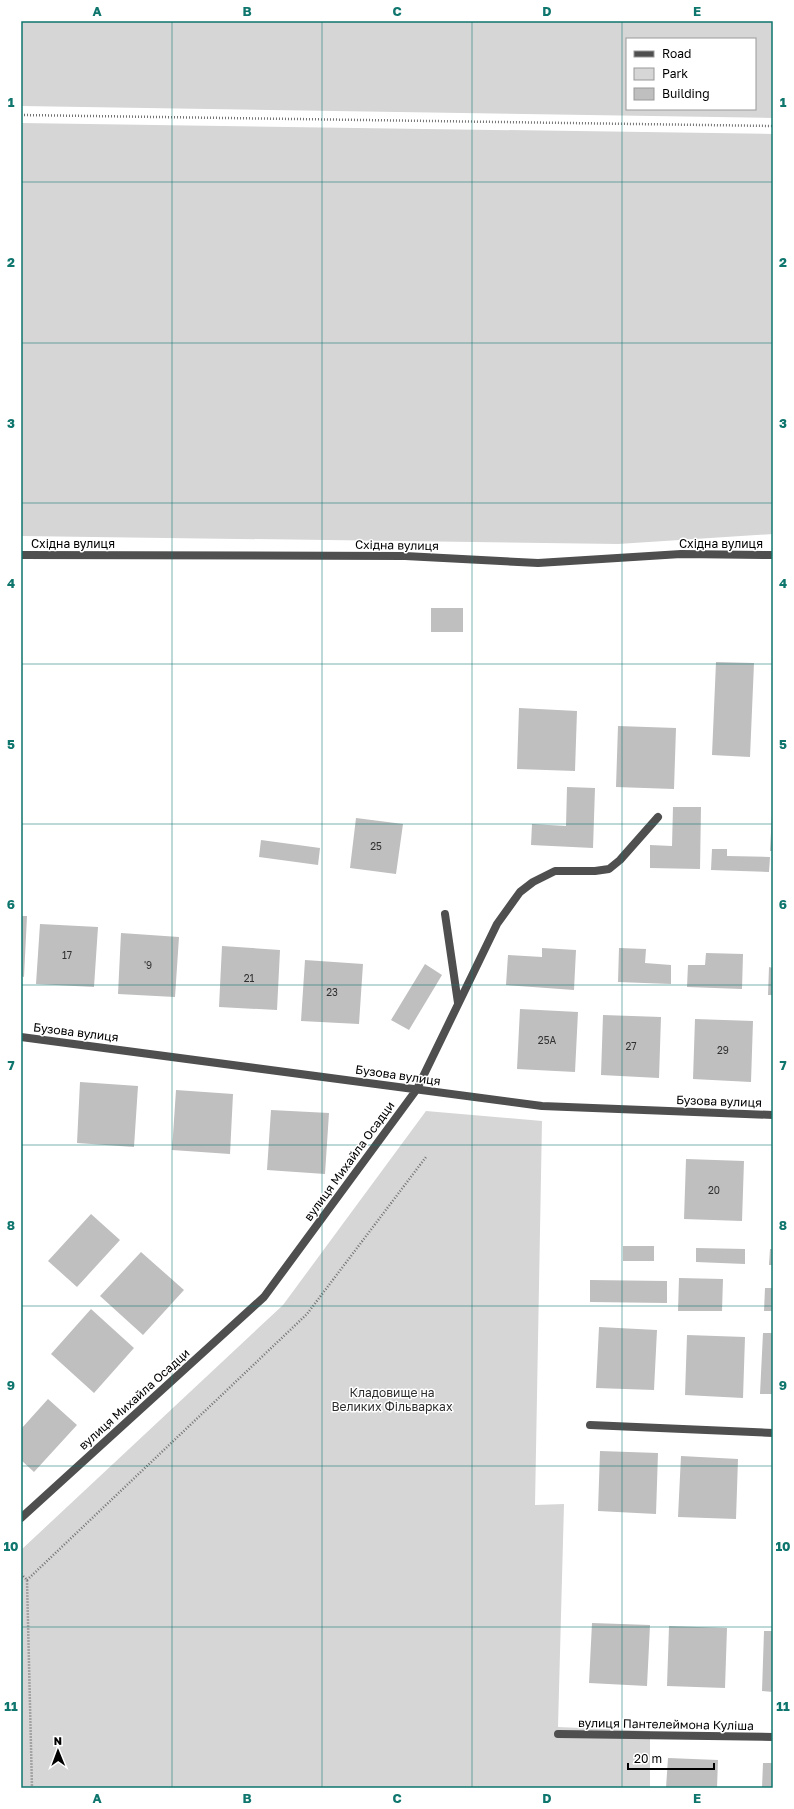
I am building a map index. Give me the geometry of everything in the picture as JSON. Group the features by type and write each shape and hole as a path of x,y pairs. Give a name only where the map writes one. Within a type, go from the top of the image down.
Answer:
{"street":[{"name":"Східна вулиця","path":"21,555 405,556 538,563 681,554 773,555"},
{"name":"вулиця Михайла Осадци","path":"21,1518 264,1297 417,1089 497,924 520,892 533,882 555,871 594,871 613,866 658,818"},
{"path":"445,914 458,1004"},
{"name":"Бузова вулиця","path":"21,1037 542,1106 773,1116"},
{"path":"590,1425 773,1433"},
{"name":"вулиця Пантелеймона Куліша","path":"558,1734 773,1737"}],"path":[{"path":"21,115 773,126"},
{"path":"27,1580 307,1314 426,1157"},
{"path":"21,1574 27,1580 32,1788"}],"green space":[{"path":"21,21 773,21 773,118 21,106"},
{"path":"21,123 773,134 773,534 618,544 21,536"},
{"name":"Кладовище на Великих Фільварках","path":"426,1111 542,1121 535,1505 564,1504 558,1727 650,1731 650,1788 21,1788 21,1550 283,1305"}],"building":[{"path":"431,608 463,608 463,632 431,632"},
{"path":"716,662 754,663 750,757 712,755"},
{"path":"519,708 577,711 575,771 517,769"},
{"path":"618,726 676,728 674,789 616,787"},
{"path":"567,787 595,788 593,848 531,845 532,824 566,826"},
{"path":"673,807 701,807 700,869 650,868 650,845 672,846"},
{"path":"772,813 773,851 770,851"},
{"path":"356,818 403,824 396,874 350,868"},
{"path":"261,840 320,848 318,865 259,857"},
{"path":"712,849 727,849 727,856 770,857 769,872 711,870"},
{"path":"21,916 27,916 24,977 21,976"},
{"path":"40,924 98,927 94,987 36,984"},
{"path":"121,933 179,937 175,997 118,994"},
{"path":"222,946 280,950 277,1010 219,1007"},
{"path":"542,948 576,950 574,990 506,985 508,955 542,957"},
{"path":"619,948 646,949 645,963 671,965 671,984 618,982"},
{"path":"706,953 743,954 742,989 687,987 688,965 705,965"},
{"path":"305,960 363,964 359,1024 301,1021"},
{"path":"425,964 442,975 409,1030 391,1020"},
{"path":"769,967 773,968 773,995 768,995"},
{"path":"520,1009 578,1012 575,1072 517,1069"},
{"path":"603,1015 661,1017 659,1078 601,1075"},
{"path":"695,1019 753,1021 751,1082 693,1079"},
{"path":"80,1082 138,1086 134,1147 77,1143"},
{"path":"176,1090 233,1094 230,1154 172,1150"},
{"path":"271,1110 329,1113 325,1174 267,1170"},
{"path":"686,1159 744,1161 742,1221 684,1219"},
{"path":"91,1214 120,1240 77,1287 48,1261"},
{"path":"623,1246 654,1246 654,1261 623,1261"},
{"path":"696,1248 745,1249 745,1264 696,1262"},
{"path":"770,1249 773,1249 773,1265 769,1265"},
{"path":"141,1252 184,1290 143,1335 100,1296"},
{"path":"679,1278 723,1279 722,1311 678,1311"},
{"path":"590,1280 667,1281 667,1303 590,1302"},
{"path":"765,1288 773,1288 773,1311 764,1311"},
{"path":"91,1309 134,1348 94,1393 51,1354"},
{"path":"599,1327 657,1330 654,1390 596,1388"},
{"path":"763,1333 773,1333 773,1394 760,1394"},
{"path":"687,1335 745,1337 743,1398 685,1395"},
{"path":"48,1399 77,1425 34,1472 21,1460 21,1429"},
{"path":"600,1451 658,1453 656,1514 598,1511"},
{"path":"681,1456 738,1459 736,1519 678,1517"},
{"path":"592,1623 650,1625 647,1686 589,1683"},
{"path":"669,1626 727,1628 725,1688 667,1686"},
{"path":"764,1631 773,1631 773,1692 762,1691"},
{"path":"668,1758 718,1760 717,1788 666,1788"},
{"path":"763,1763 773,1763 773,1788 762,1788"}]}
